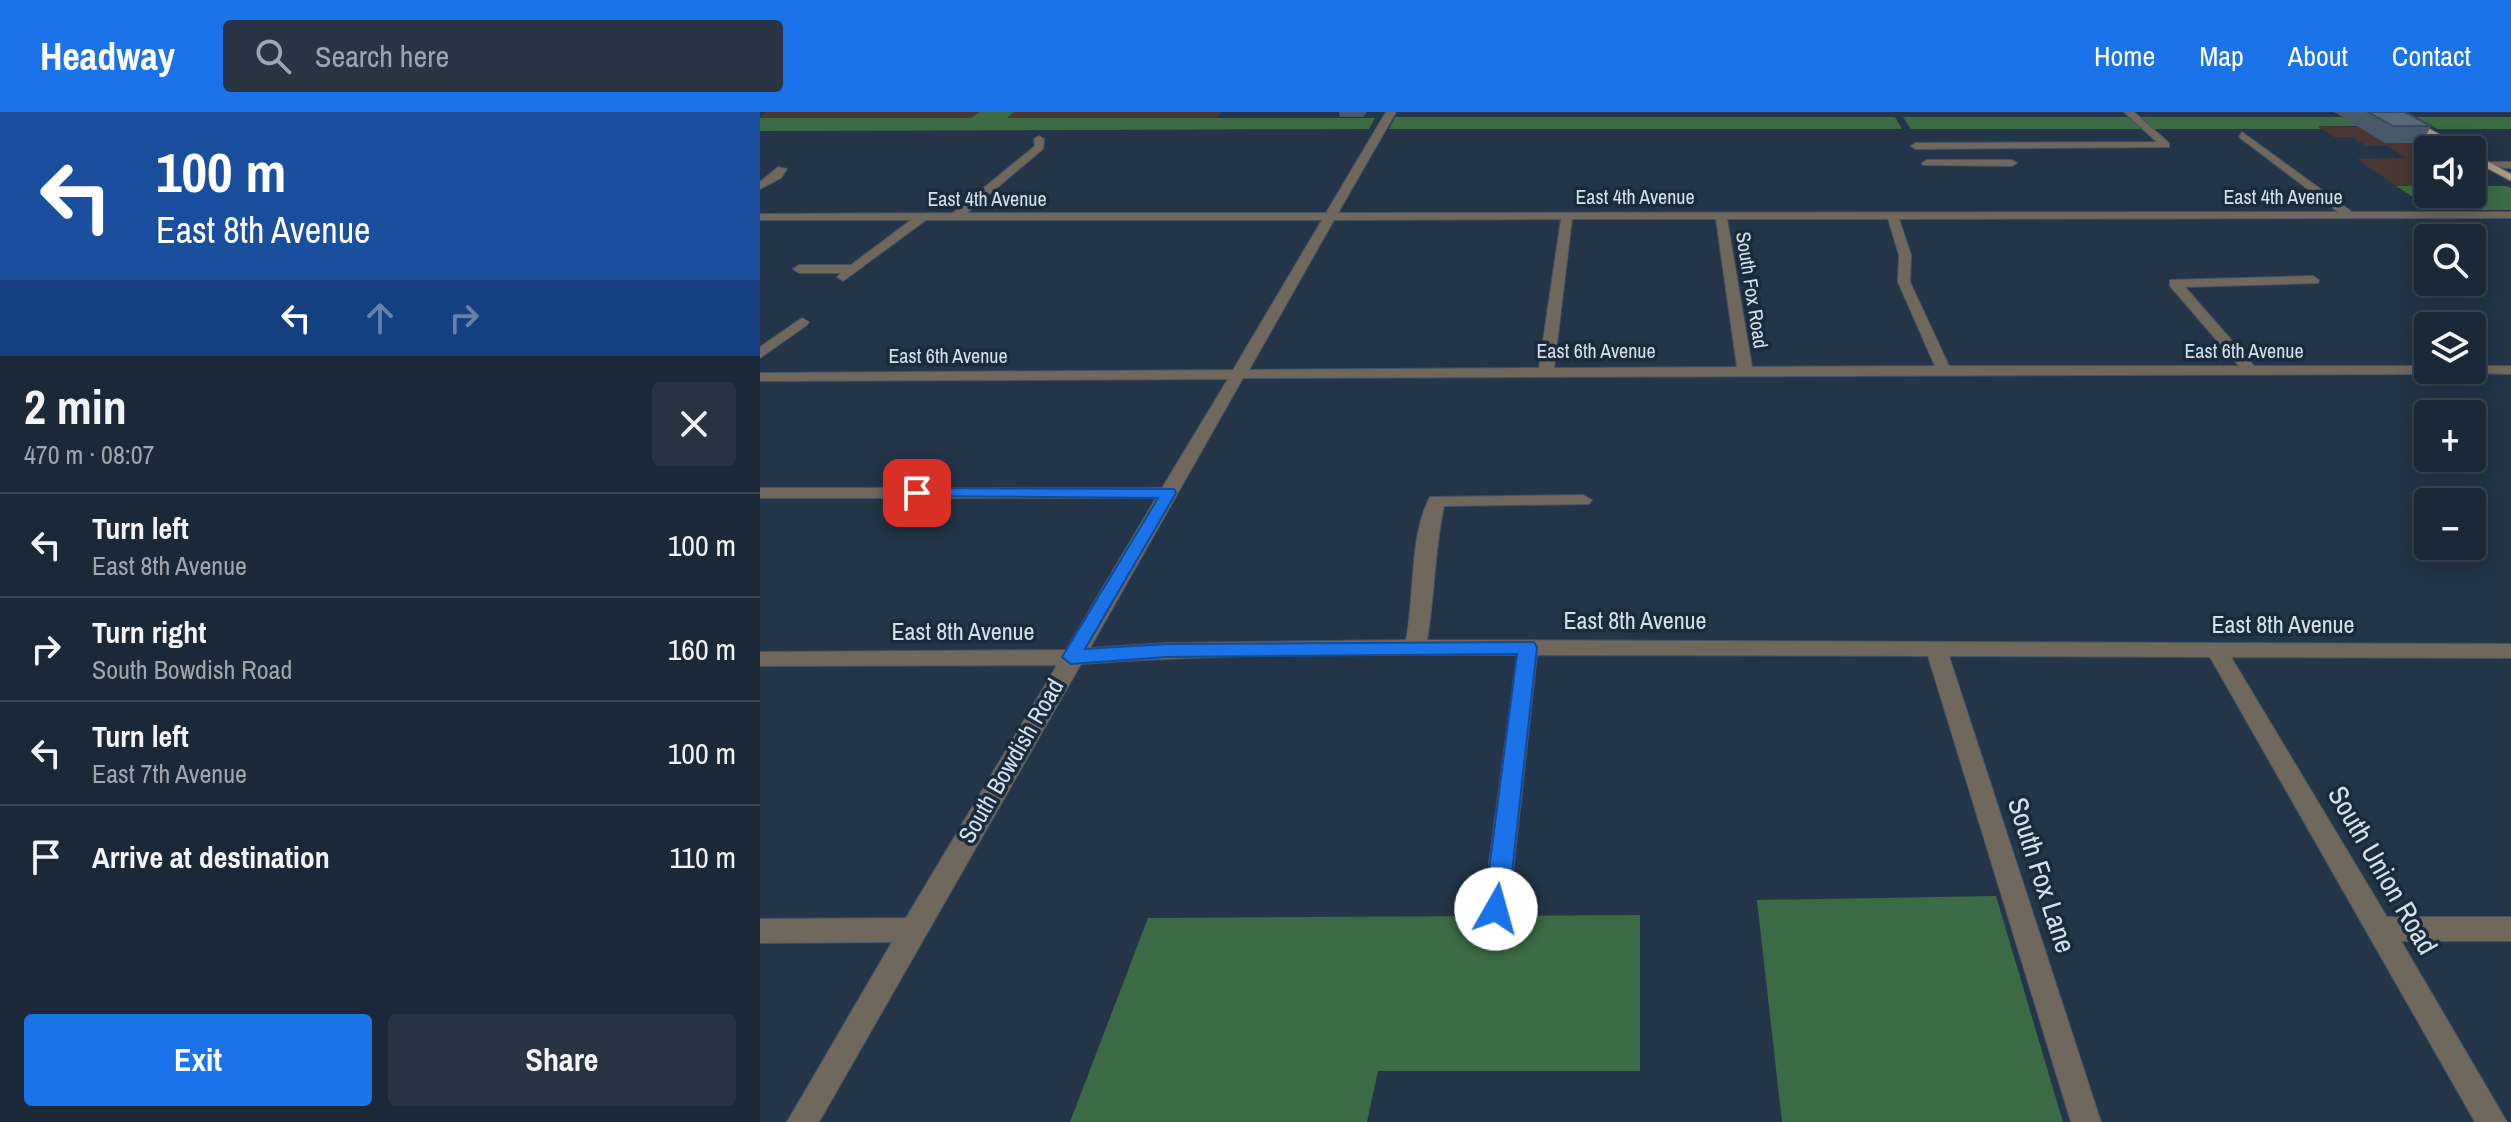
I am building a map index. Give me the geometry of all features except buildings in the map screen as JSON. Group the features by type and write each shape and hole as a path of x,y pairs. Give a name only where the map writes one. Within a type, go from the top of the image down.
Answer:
{"main road":[{"path":"2393,112 2437,136"},
{"path":"2486,163 2511,178"}],"street":[{"name":"South Bowdish Road","path":"802,1122 1391,112"},
{"path":"1916,146 2166,145 2129,112"},
{"path":"2242,135 2349,215"},
{"path":"954,218 1040,147 1039,139"},
{"path":"1927,163 2012,163"},
{"path":"2489,165 2511,165"},
{"path":"760,186 777,176 782,169 768,167"},
{"name":"South Fox Road","path":"1721,215 1745,371"},
{"path":"1892,215 1905,255 1904,282 1944,371"},
{"name":"East 4th Avenue","path":"760,217 2511,215"},
{"path":"1546,372 1567,216"},
{"path":"799,269 848,273 923,217"},
{"path":"2251,371 2175,283 2313,280"},
{"path":"760,354 802,322"},
{"name":"East 6th Avenue","path":"760,377 2414,370"},
{"path":"2486,370 2511,370"},
{"path":"760,493 1168,493"},
{"path":"1415,647 1422,611 1425,552 1436,501 1583,500"},
{"name":"East 8th Avenue","path":"760,659 1071,657 1167,650 1415,647 2511,651"},
{"path":"1496,909 1528,647"},
{"name":"South Fox Lane","path":"1936,647 2086,1122"},
{"name":"South Union Road","path":"2217,651 2492,1122"},
{"path":"2380,929 2511,929"},
{"path":"760,931 913,930"}],"shaded area":[{"path":"766,112 980,112 970,118 760,118"},
{"path":"1014,112 1222,112 1216,118 1006,118"},
{"path":"2316,126 2407,128 2421,136 2414,136 2414,186 2396,186 2357,159 2406,158 2387,146 2366,146 2352,137 2334,137"}],"green space":[{"path":"980,112 1014,112 1007,118 1375,118 1369,129 760,131 760,118 970,118"},
{"path":"1395,117 1895,117 1902,129 1389,129"},
{"path":"1903,117 2129,117 2143,129 1911,129"},
{"path":"2138,117 2388,117 2359,126 2318,126 2321,129 2152,129"},
{"path":"2416,117 2511,117 2511,129 2437,129"},
{"path":"2396,186 2414,186 2414,198"},
{"path":"2486,186 2511,188 2511,210 2430,208 2486,208"},
{"path":"1996,896 2063,1122 1782,1122 1757,900"},
{"path":"1640,915 1640,1071 1378,1071 1367,1122 1070,1122 1148,918"}],"route":[{"path":"917,493 1168,493 1071,657 1167,650 1528,647 1496,909"}]}
